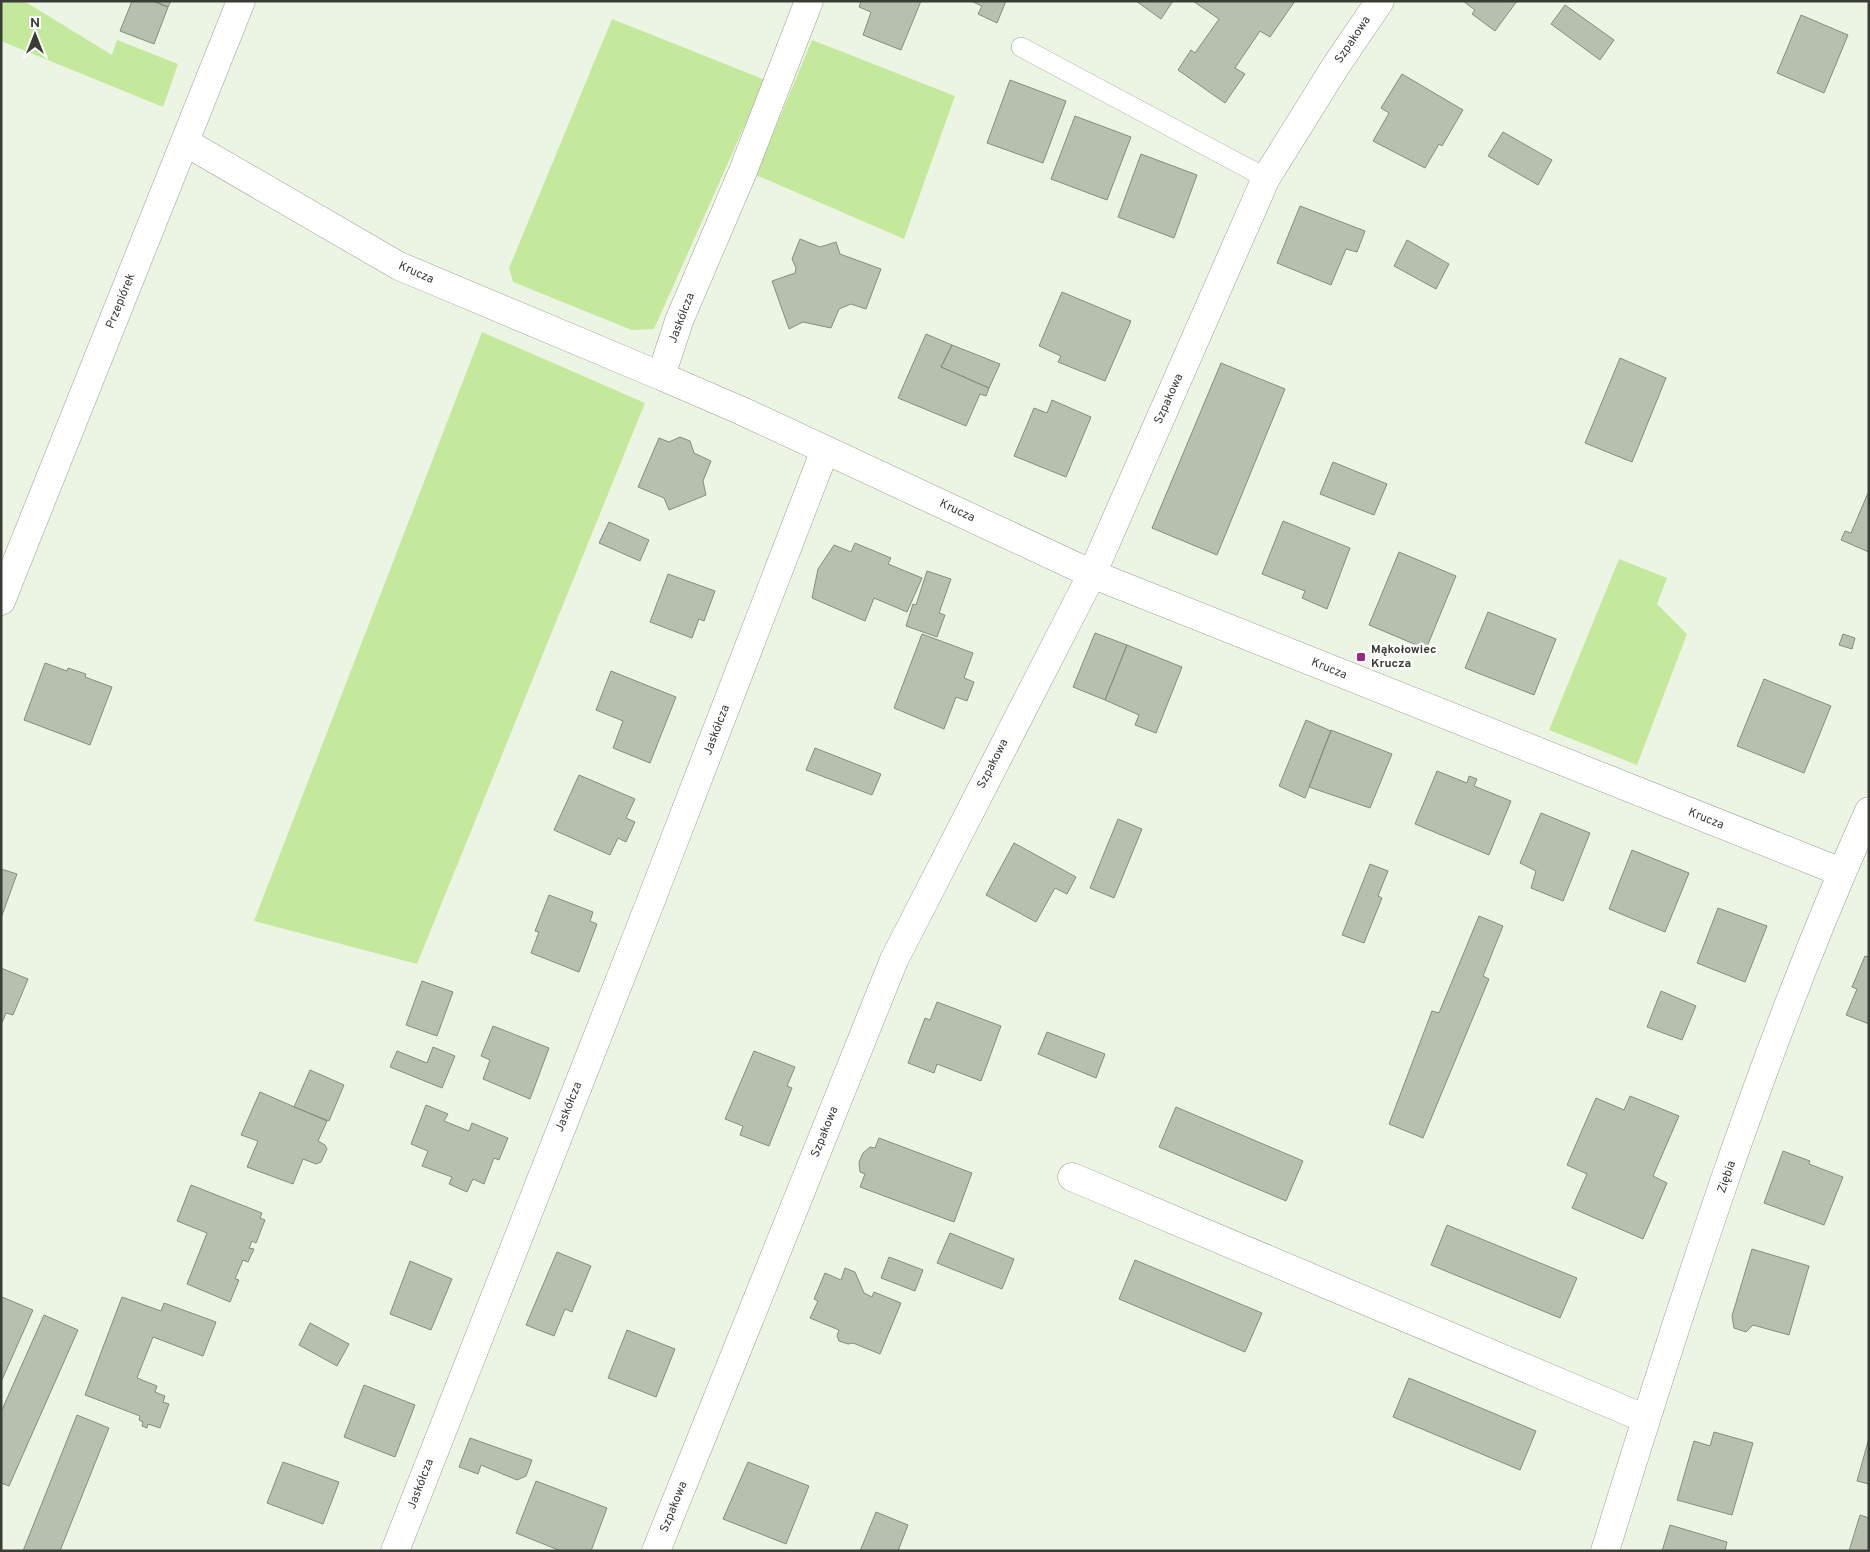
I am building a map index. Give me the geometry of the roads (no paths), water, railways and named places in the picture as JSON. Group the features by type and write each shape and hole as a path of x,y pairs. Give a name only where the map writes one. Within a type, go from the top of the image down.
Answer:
{"street":[{"name":"Przepiórek","path":"1,601 241,1"},
{"name":"Jaskółcza","path":"661,376 679,321 743,171 809,1"},
{"name":"Szpakowa","path":"656,1551 894,960 1092,574 1266,178 1337,64 1380,1"},
{"name":"Krucza","path":"185,142 399,266 661,376"},
{"path":"661,376 824,450"},
{"name":"Krucza","path":"824,450 1092,574 1841,872"},
{"name":"Jaskółcza","path":"395,1551 650,903 824,450"},
{"name":"Ziębia","path":"1605,1551 1646,1419 1757,1088 1841,872 1869,811"},
{"path":"1072,1177 1646,1419"}],"lane":[{"path":"1020,46 1266,178"}],"place":[{"name":"Mąkołowiec Krucza","path":"1361,657"}]}
